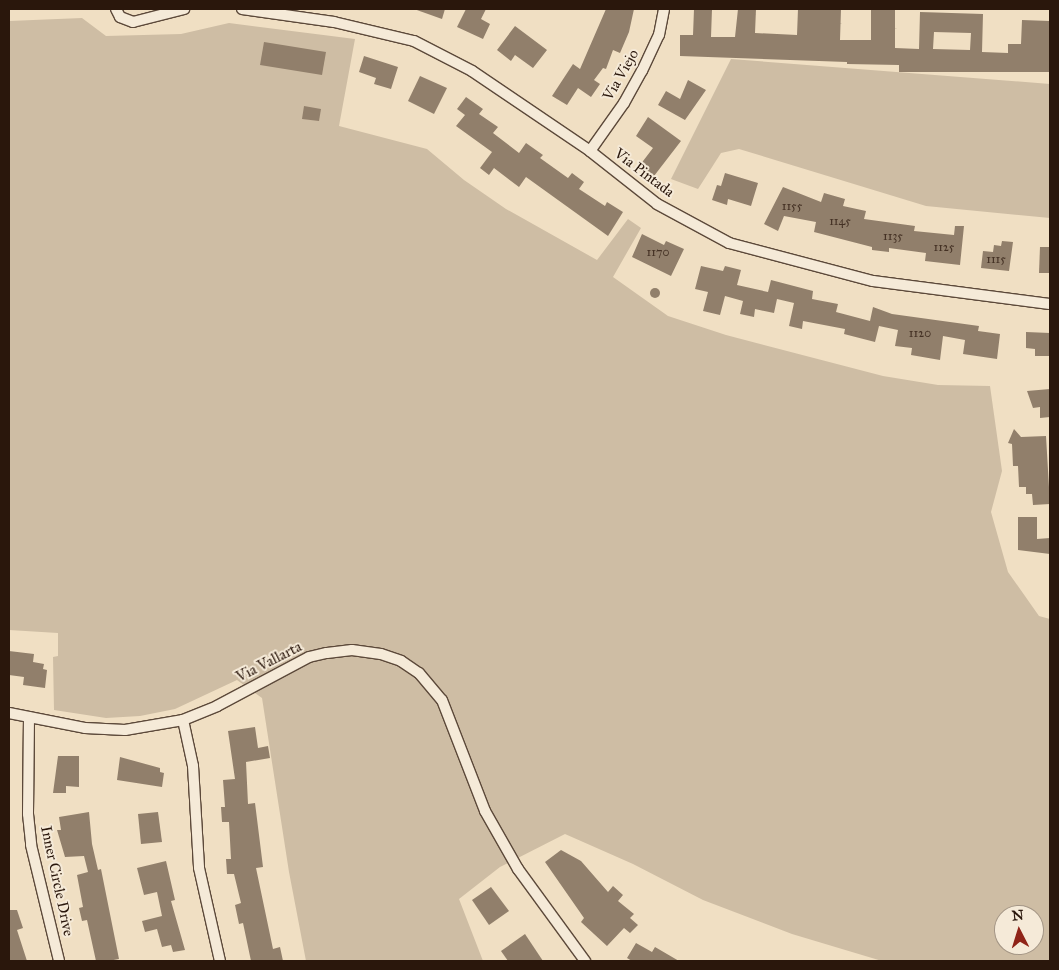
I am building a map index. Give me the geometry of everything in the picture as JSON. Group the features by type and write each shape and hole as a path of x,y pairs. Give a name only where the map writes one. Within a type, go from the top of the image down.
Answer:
{"street":[{"path":"116,9 120,16 133,22 184,9"},
{"name":"Via Pintada","path":"242,9 334,22 414,41 472,71 590,151 656,204 729,243 873,281 1050,304"},
{"name":"Via Viejo","path":"590,151 624,103 642,71 659,35 664,9"},
{"name":"Via Vallarta","path":"9,714 85,728 125,730 183,720 217,706 309,657 352,650 381,654 401,662 419,673 442,700 485,811 518,869 585,961"},
{"name":"Inner Circle Drive","path":"29,717 28,814 31,845 59,961"},
{"path":"183,720 193,766 199,868 220,961"}],"shaded area":[{"path":"82,18 106,36 181,34 229,23 355,39 339,126 427,149 464,180 506,209 597,260 628,219 641,228 613,277 668,316 726,335 883,376 938,385 990,386 1002,471 991,512 1008,572 1039,616 1050,619 1050,961 882,961 792,934 703,900 633,864 565,834 500,867 459,899 483,961 306,961 289,872 262,698 237,680 175,709 140,716 106,718 54,710 53,657 58,656 58,633 9,630 9,21"},
{"path":"731,59 1050,84 1050,218 926,206 739,149 721,153 698,189 671,179"}],"building":[{"path":"414,9 445,9 442,19"},
{"path":"466,9 486,9 481,19 490,24 483,39 457,27"},
{"path":"606,9 634,9 629,32 620,53 613,50 606,69 603,68 594,80 600,84 591,97 578,88 567,105 552,96 573,64 580,69"},
{"path":"694,9 712,9 711,37 735,37 738,9 756,9 755,33 797,35 798,9 841,9 840,40 871,40 871,9 895,9 895,48 919,49 920,12 983,14 982,52 1008,53 1008,44 1021,44 1022,20 1050,21 1050,72 899,72 899,65 680,56 680,35 693,35","holes":["934,32 971,33 970,50 933,49"]},
{"path":"515,26 547,50 533,68 515,55 511,61 497,50"},
{"path":"264,42 326,52 322,75 260,65"},
{"path":"364,56 398,67 391,89 374,84 376,78 359,72"},
{"path":"420,76 447,88 434,114 408,101"},
{"path":"688,80 706,90 685,120 658,105 666,91 680,99"},
{"path":"466,97 483,109 479,114 498,127 493,133 519,153 526,143 543,155 540,158 568,178 572,173 584,182 579,189 605,206 607,202 623,212 608,236 526,177 519,187 494,168 489,175 480,168 492,152 456,126 465,115 457,109"},
{"path":"304,106 321,109 319,121 302,119"},
{"path":"648,117 681,141 654,176 640,165 653,148 636,136"},
{"path":"725,173 758,183 751,206 728,199 727,205 712,200 717,185 721,186"},
{"path":"783,187 821,202 824,193 845,199 843,206 866,211 864,219 915,226 914,231 954,235 955,226 964,226 960,265 925,261 926,253 889,248 889,252 872,250 872,247 814,232 816,222 784,216 778,231 764,224"},
{"path":"642,234 664,245 666,241 684,249 671,276 632,257"},
{"path":"1002,241 1013,242 1009,271 981,268 983,251 993,252 994,245 1001,246"},
{"path":"1040,247 1050,247 1050,273 1039,273"},
{"path":"701,266 723,271 725,266 741,270 737,285 768,292 771,280 813,291 812,299 838,304 836,312 870,321 873,307 892,314 979,326 978,331 1000,334 997,359 963,354 965,340 943,336 940,360 911,355 912,348 895,346 898,330 879,326 875,342 844,334 845,329 803,321 802,329 789,326 794,303 777,299 774,313 755,309 754,317 740,314 743,301 725,296 720,315 703,311 708,292 695,289"},
{"path":"655,288 660,293 655,298 650,293"},
{"path":"1026,332 1050,333 1050,356 1035,356 1035,349 1026,348"},
{"path":"1050,389 1050,417 1040,418 1040,407 1033,408 1027,391"},
{"path":"1014,429 1021,437 1046,436 1050,504 1033,505 1032,494 1026,494 1026,487 1019,487 1018,466 1013,466 1012,444 1008,443"},
{"path":"1018,517 1037,517 1037,539 1050,538 1050,554 1018,550"},
{"path":"9,651 34,654 33,662 44,664 43,669 47,670 45,688 23,685 24,677 9,675"},
{"path":"255,727 258,748 268,746 270,758 246,762 248,804 255,803 263,867 256,868 273,949 280,947 283,961 251,961 243,923 239,924 235,905 241,903 234,874 227,874 226,859 231,859 229,822 222,822 221,807 225,807 223,780 235,779 228,731"},
{"path":"58,756 79,756 79,787 66,786 66,793 53,793"},
{"path":"120,757 160,768 160,772 164,773 162,787 117,780"},
{"path":"89,812 92,844 98,870 101,869 119,959 108,961 96,961 87,920 82,921 79,908 83,907 77,875 88,872 84,856 65,857 57,830 61,830 59,817"},
{"path":"158,812 162,842 141,844 138,814"},
{"path":"561,850 581,861 608,892 613,886 623,895 618,901 634,914 630,918 638,925 630,933 624,928 607,946 581,922 584,918 545,862"},
{"path":"166,861 175,900 171,901 185,950 173,952 171,945 162,947 157,929 145,932 142,921 162,916 157,892 144,895 137,868"},
{"path":"491,887 509,911 489,925 472,900"},
{"path":"9,910 17,910 23,928 17,930 27,961 9,961"},
{"path":"525,934 543,961 508,961 501,951"},
{"path":"636,943 652,952 655,947 679,961 632,961 627,958"}]}
